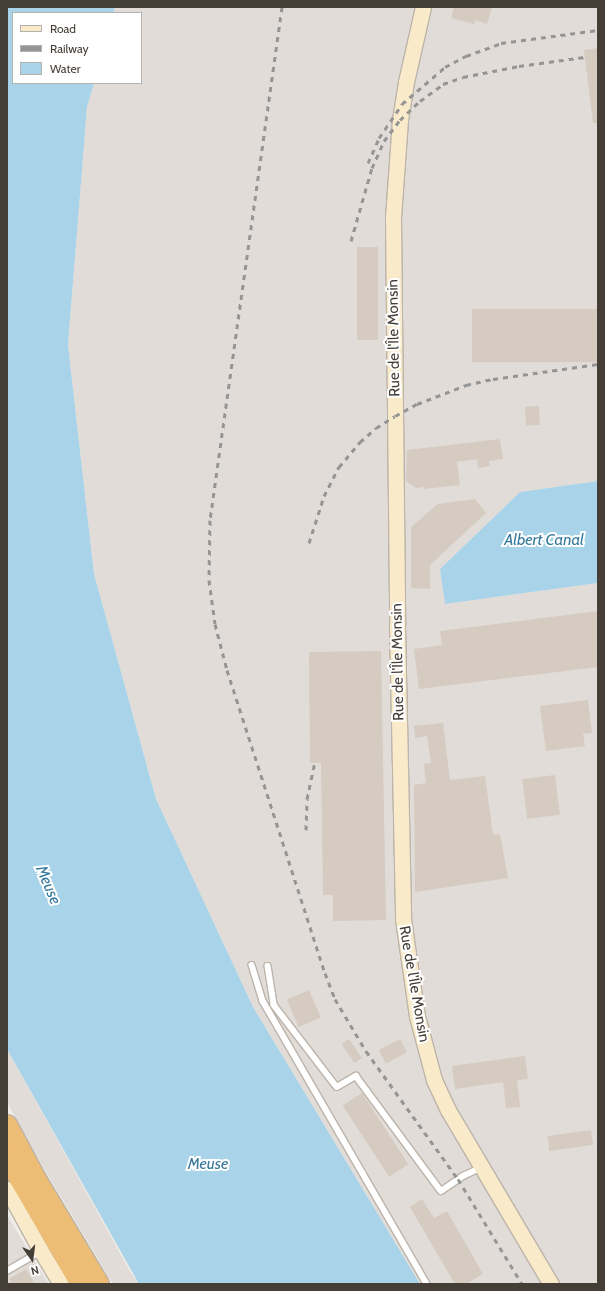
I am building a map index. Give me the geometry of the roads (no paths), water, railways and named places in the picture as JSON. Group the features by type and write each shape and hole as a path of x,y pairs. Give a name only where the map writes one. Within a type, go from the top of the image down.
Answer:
{"highway":[{"path":"7,1125 37,1181 99,1284"},
{"path":"7,1157 81,1284"}],"street":[{"name":"Rue de l'Île Monsin","path":"423,7 406,82 400,120 393,218 401,888 406,950 412,990 430,1069 448,1110 551,1284"},
{"path":"7,1189 61,1284"}],"lane":[{"path":"252,965 263,1001 427,1284"},
{"path":"268,966 274,1005 322,1068 337,1087 356,1076 441,1191 463,1176 482,1167"},
{"path":"7,1271 41,1251"}],"water":[{"name":"Meuse","path":"7,7 115,7 113,12 12,12 12,84 94,84 87,107 68,345 94,574 156,799 253,1007 420,1284 139,1284 7,1049"},
{"name":"Albert Canal","path":"598,481 598,583 445,604 440,569 520,492"}],"railway":[{"path":"282,7 210,520 209,580 215,624 227,670 325,973 335,999 366,1051 458,1179 522,1284"},
{"path":"368,163 379,138 402,104 445,67 466,56 501,43 598,30"},
{"path":"351,241 372,168 384,141 400,120 420,101 443,84 463,77 519,66 584,57"},
{"path":"309,543 324,496 339,467 360,442 376,428 395,416 417,404 466,385 493,379 598,364"},
{"path":"306,830 307,799 315,761"}]}
